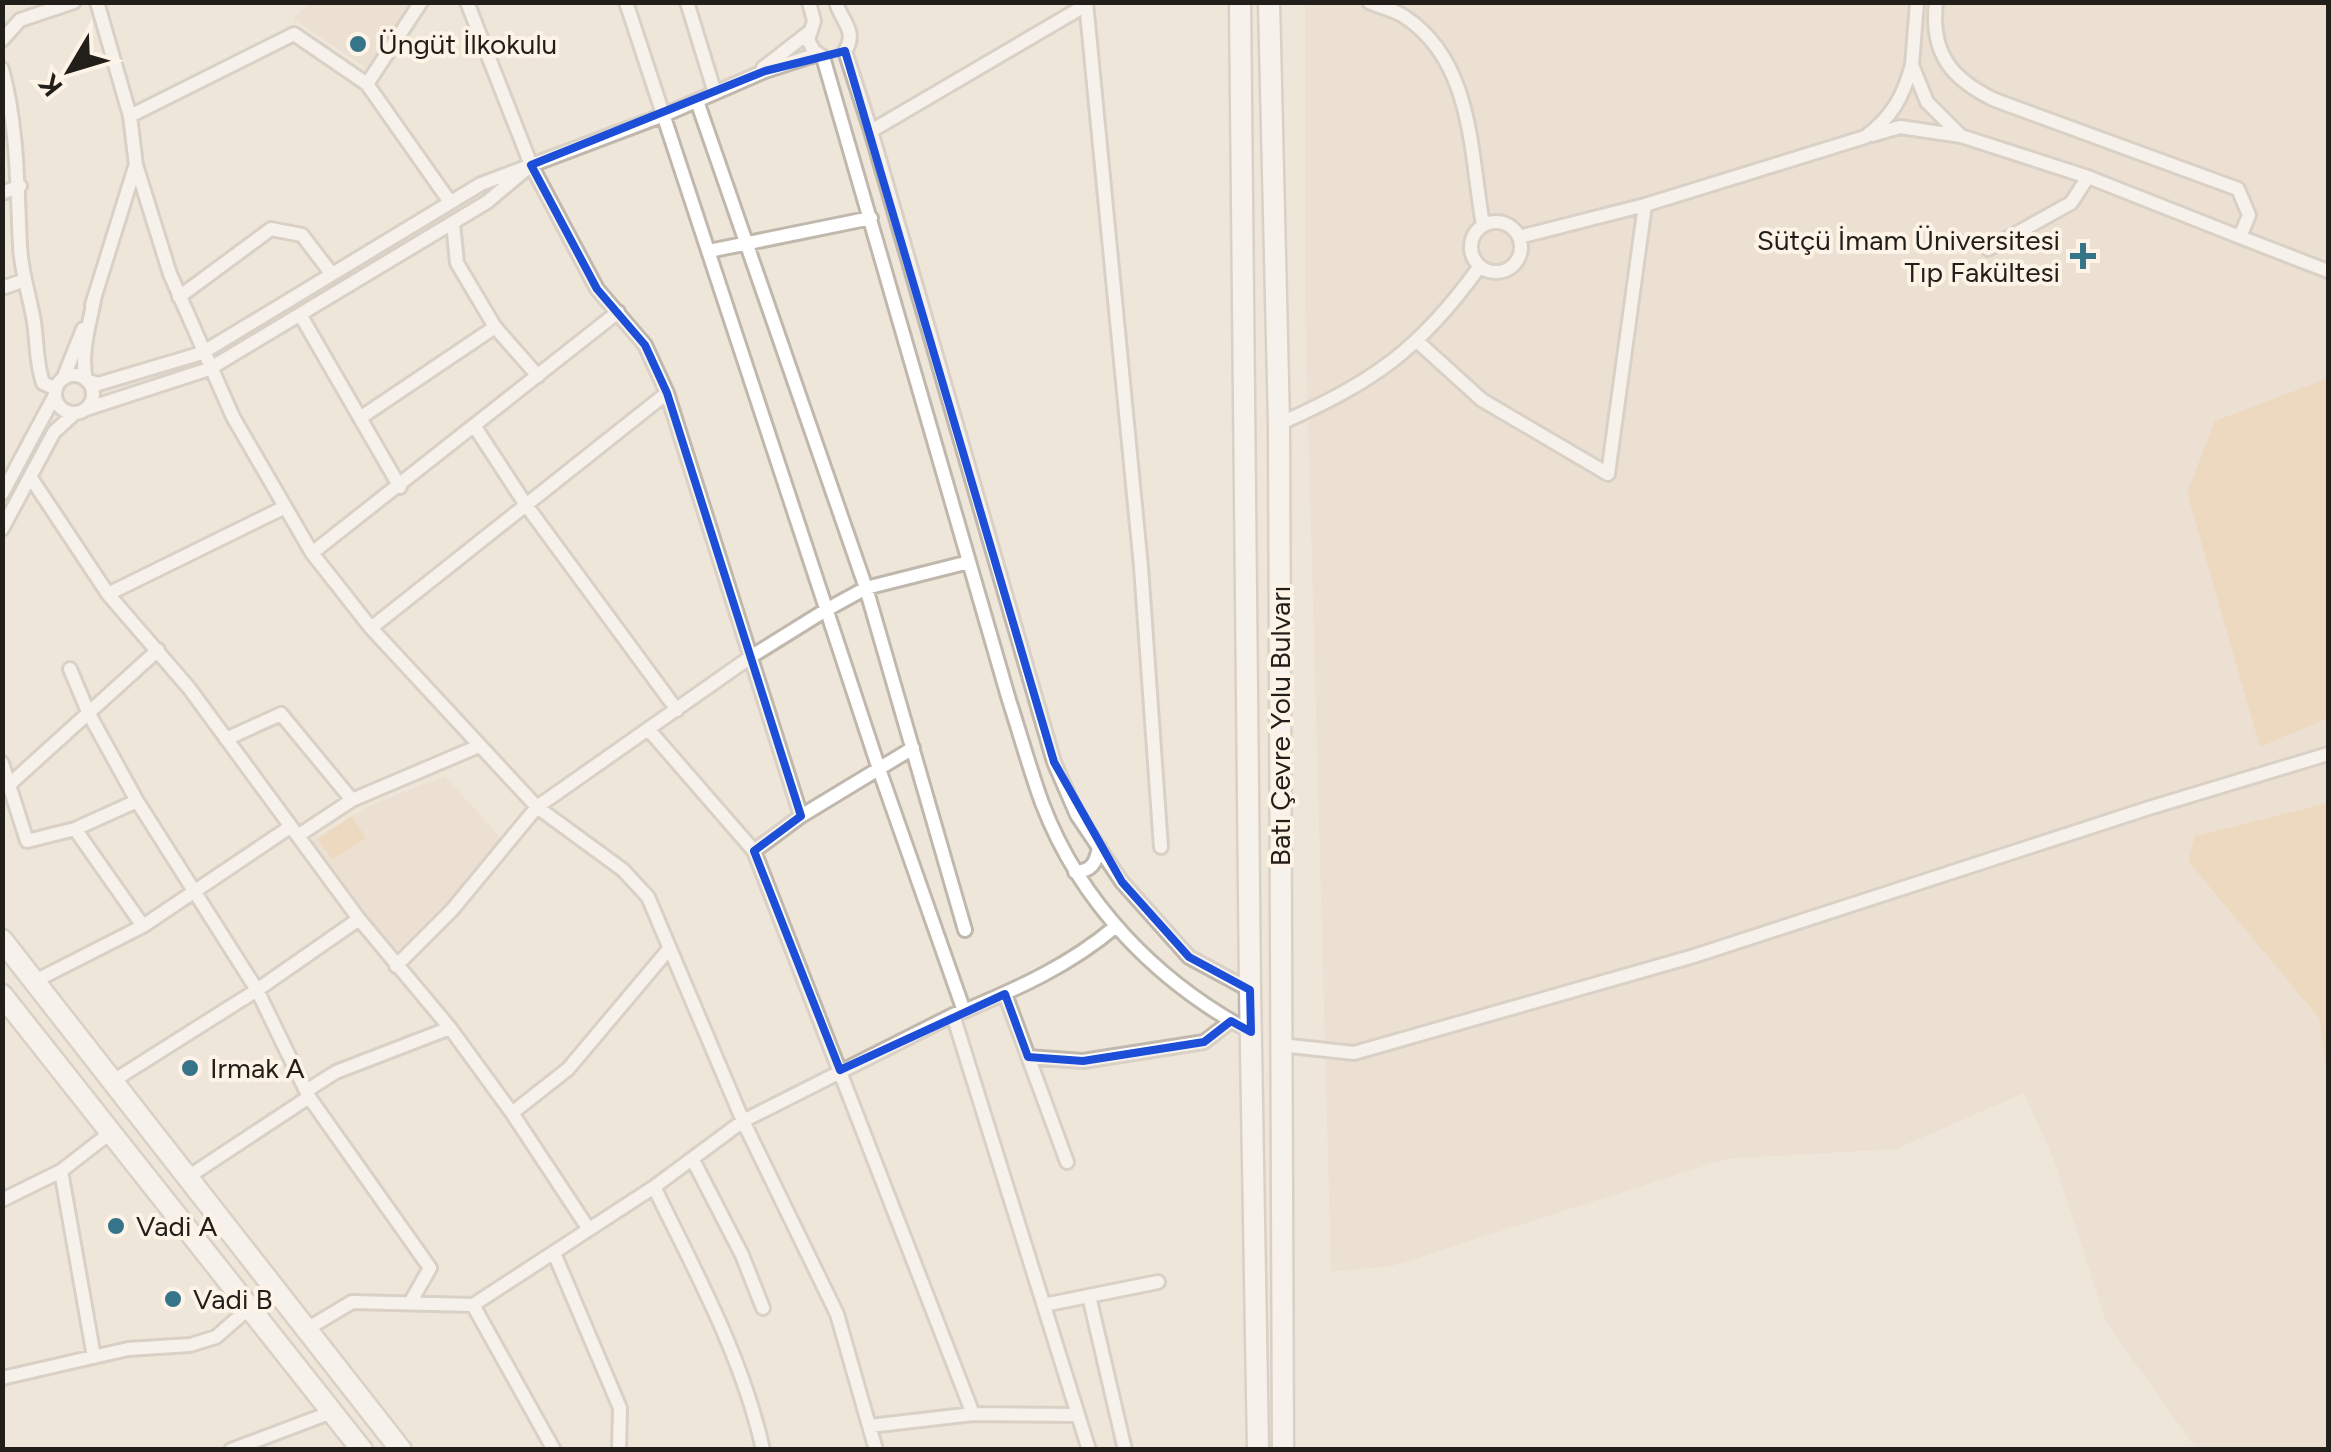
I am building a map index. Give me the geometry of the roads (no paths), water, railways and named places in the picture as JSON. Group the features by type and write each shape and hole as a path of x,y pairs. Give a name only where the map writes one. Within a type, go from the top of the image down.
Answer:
{"main road":[{"name":"Batı Çevre Yolu Bulvarı","path":"1240,2 1258,1450"},
{"name":"Batı Çevre Yolu Bulvarı","path":"1269,2 1279,424 1283,1450"},
{"path":"2,940 401,1450"},
{"path":"2,996 362,1450"}],"street":[{"path":"2,40 20,20 74,2"},
{"path":"97,2 130,116 136,164 179,297 232,417 312,553 371,628 537,807 622,870 648,897 743,1121 836,1314 876,1450"},
{"path":"367,84 421,2"},
{"path":"467,2 531,165 597,289 645,344 667,393 801,816"},
{"path":"626,2 958,1013 1088,1450"},
{"path":"687,2 716,93"},
{"path":"809,2 810,46 821,56 871,218 1043,805 1075,872 1115,927 1206,1008 1251,1032"},
{"path":"836,2 840,17 851,31 845,52 1043,729 1077,815 1122,882 1189,958 1250,990"},
{"path":"1368,2 1404,16 1441,49 1462,94 1482,225"},
{"path":"1865,137 1888,120 1904,94 1912,65 1917,2"},
{"path":"1936,2 1933,24 1938,45 1967,86 1995,100 2238,190 2249,215 2240,237"},
{"path":"871,131 1086,4 1140,567 1161,848"},
{"path":"752,77 824,15 840,17"},
{"path":"130,116 294,34 367,84 450,202"},
{"path":"58,388 74,375 98,384 202,353 481,184 664,115 752,77 845,52"},
{"path":"1912,65 1927,102 1960,136"},
{"path":"2,69 12,104 20,186 20,248 39,370 44,383 58,388"},
{"path":"697,101 866,588 966,930"},
{"path":"1519,237 1645,205 1900,127 1960,136 2088,178 2328,271"},
{"path":"2,494 8,476 58,388 94,300 136,164"},
{"path":"58,388 59,406 80,411 209,369 487,202 531,165"},
{"path":"1988,249 2071,203 2088,178"},
{"path":"2,194 20,186"},
{"path":"1418,342 1482,400 1608,474 1645,205"},
{"path":"710,252 871,218"},
{"path":"452,222 457,263 495,327 538,376"},
{"path":"1508,224 1519,237 1520,254 1510,268 1495,272 1474,260 1470,245 1482,225 1508,224"},
{"path":"179,297 271,229 302,235 331,273"},
{"path":"1279,424 1371,379 1418,342 1448,311 1480,266"},
{"path":"2,288 25,280"},
{"path":"2,529 54,432 80,411 93,392 84,368 94,300"},
{"path":"312,553 618,312"},
{"path":"301,316 400,487"},
{"path":"360,418 495,327"},
{"path":"371,628 667,393"},
{"path":"475,427 526,505 677,710"},
{"path":"32,478 108,594 158,650 226,738 359,920 450,1028 588,1228"},
{"path":"108,594 285,507"},
{"path":"396,966 452,910 537,807 752,656 826,610 866,588 969,562"},
{"path":"11,783 158,650"},
{"path":"70,670 137,801 257,990 308,1094 430,1268 410,1303"},
{"path":"226,738 281,714 352,800"},
{"path":"649,730 754,851 973,1414"},
{"path":"35,981 143,926 194,890 352,800 479,746"},
{"path":"754,851 801,816 913,748"},
{"path":"1281,1045 1354,1053 1694,956 2328,754"},
{"path":"2,763 27,842 75,829 137,801"},
{"path":"75,829 143,926"},
{"path":"1075,872 1092,866 1098,847"},
{"path":"113,1081 359,920"},
{"path":"308,1329 352,1302 474,1306 654,1187 743,1121 1084,953 1115,927"},
{"path":"512,1113 568,1069 669,950"},
{"path":"1005,994 1067,1162"},
{"path":"1028,1057 1084,1061 1204,1042 1231,1021"},
{"path":"188,1178 336,1072 450,1028"},
{"path":"2,1200 61,1171 110,1133"},
{"path":"693,1160 742,1255 763,1308"},
{"path":"61,1171 94,1357"},
{"path":"654,1187 699,1279 754,1408 762,1450"},
{"path":"554,1252 620,1408 620,1450"},
{"path":"1044,1305 1158,1282"},
{"path":"1088,1296 1125,1450"},
{"path":"474,1306 554,1450"},
{"path":"2,1378 128,1350 190,1345 216,1337 248,1309"},
{"path":"231,1450 254,1446 332,1412"},
{"path":"870,1426 973,1414 1078,1415"}],"place":[{"name":"Üngüt İlkokulu","path":"358,44"},
{"name":"Sütçü İmam Üniversitesi Tıp Fakültesi","path":"2083,256"},
{"name":"Irmak A","path":"190,1068"},
{"name":"Vadi A","path":"116,1226"},
{"name":"Vadi B","path":"173,1299"}]}
